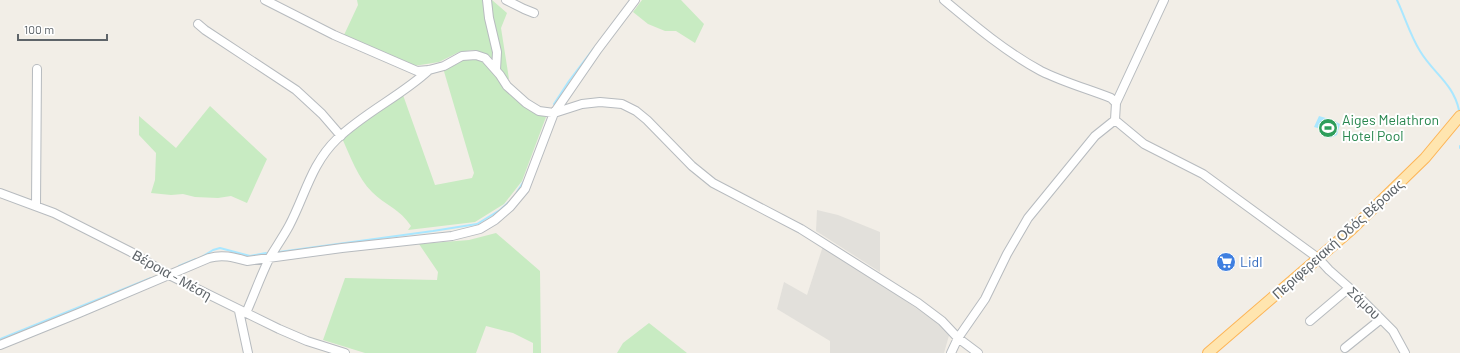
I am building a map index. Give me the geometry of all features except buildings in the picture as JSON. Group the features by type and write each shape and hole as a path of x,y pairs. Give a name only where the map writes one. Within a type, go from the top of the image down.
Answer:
{"main road":[{"name":"Περιφερειακή Οδός Βέροιας","path":"1208,353 1351,230 1425,158 1460,116"}],"street":[{"path":"265,0 334,35 417,71 430,70 444,66 462,56 476,55 485,58 496,70 507,86 526,103 539,111 554,113 582,104 600,102 622,104 636,111 647,120 692,166 707,179 821,242 930,312 958,338 978,353"},
{"path":"487,0 489,18 497,52 496,70"},
{"path":"506,0 534,13"},
{"path":"0,345 208,258 219,255 247,261 342,248 452,236 480,229 495,220 510,207 525,189 554,113 598,49 635,0"},
{"path":"944,0 979,29 1012,53 1042,71 1111,98 1116,103"},
{"path":"951,353 958,338 985,299 1007,254 1028,218 1096,136 1115,120 1116,103 1164,0"},
{"path":"198,24 296,90 322,114 341,136"},
{"path":"36,206 37,69"},
{"path":"248,353 243,312 270,258 289,226 313,171 336,140 356,124 417,82 430,70"},
{"name":"Σάμου","path":"1115,120 1144,144 1203,174 1318,258 1393,331 1405,353"},
{"name":"Βέροια - Μέση","path":"0,193 54,213 131,252 169,275 293,336 345,353"},
{"path":"1310,321 1349,288"},
{"path":"1345,348 1380,319"}],"shaded area":[{"path":"817,210 838,215 880,232 880,272 816,231"},
{"path":"823,246 849,261 950,332 944,353 830,353 830,341 777,309 784,282 807,295"}],"green space":[{"path":"357,0 492,0 507,13 501,28 509,79 505,78 488,56 478,51 473,50 459,52 439,62 414,66 344,35 358,5"},
{"path":"642,0 681,0 704,24 695,43 676,31 665,31 648,24 633,12"},
{"path":"462,59 483,59 538,114 546,117 522,181 504,204 475,222 408,230 411,226 407,220 372,192 367,186 355,166 342,138 403,95 435,185 472,178 474,173 443,68"},
{"path":"210,106 267,159 247,203 231,196 218,198 195,197 183,194 171,195 151,193 155,180 156,153 139,135 139,116 176,148"},
{"path":"496,233 540,271 541,353 533,353 533,343 513,333 486,326 476,353 365,353 323,340 345,278 437,280 438,272 419,244 469,240"},
{"path":"649,323 687,353 617,353 623,343"}],"water":[{"name":"Aiges Melathron Hotel Pool","path":"1319,116 1329,119 1331,123 1334,124 1336,122 1340,124 1337,135 1330,138 1323,136 1321,129 1314,127"}],"waterway":[{"path":"1397,0 1416,45 1425,59 1452,92 1459,110"},
{"path":"554,104 594,48"},
{"path":"517,192 524,181"},
{"path":"279,252 477,224 500,210 509,202"},
{"path":"200,258 213,250 220,248 250,256 266,253"},
{"path":"179,266 196,259"},
{"path":"0,339 151,278"}],"place":[{"name":"Aiges Melathron Hotel Pool","path":"1328,128"},
{"name":"Lidl","path":"1226,262"}]}
